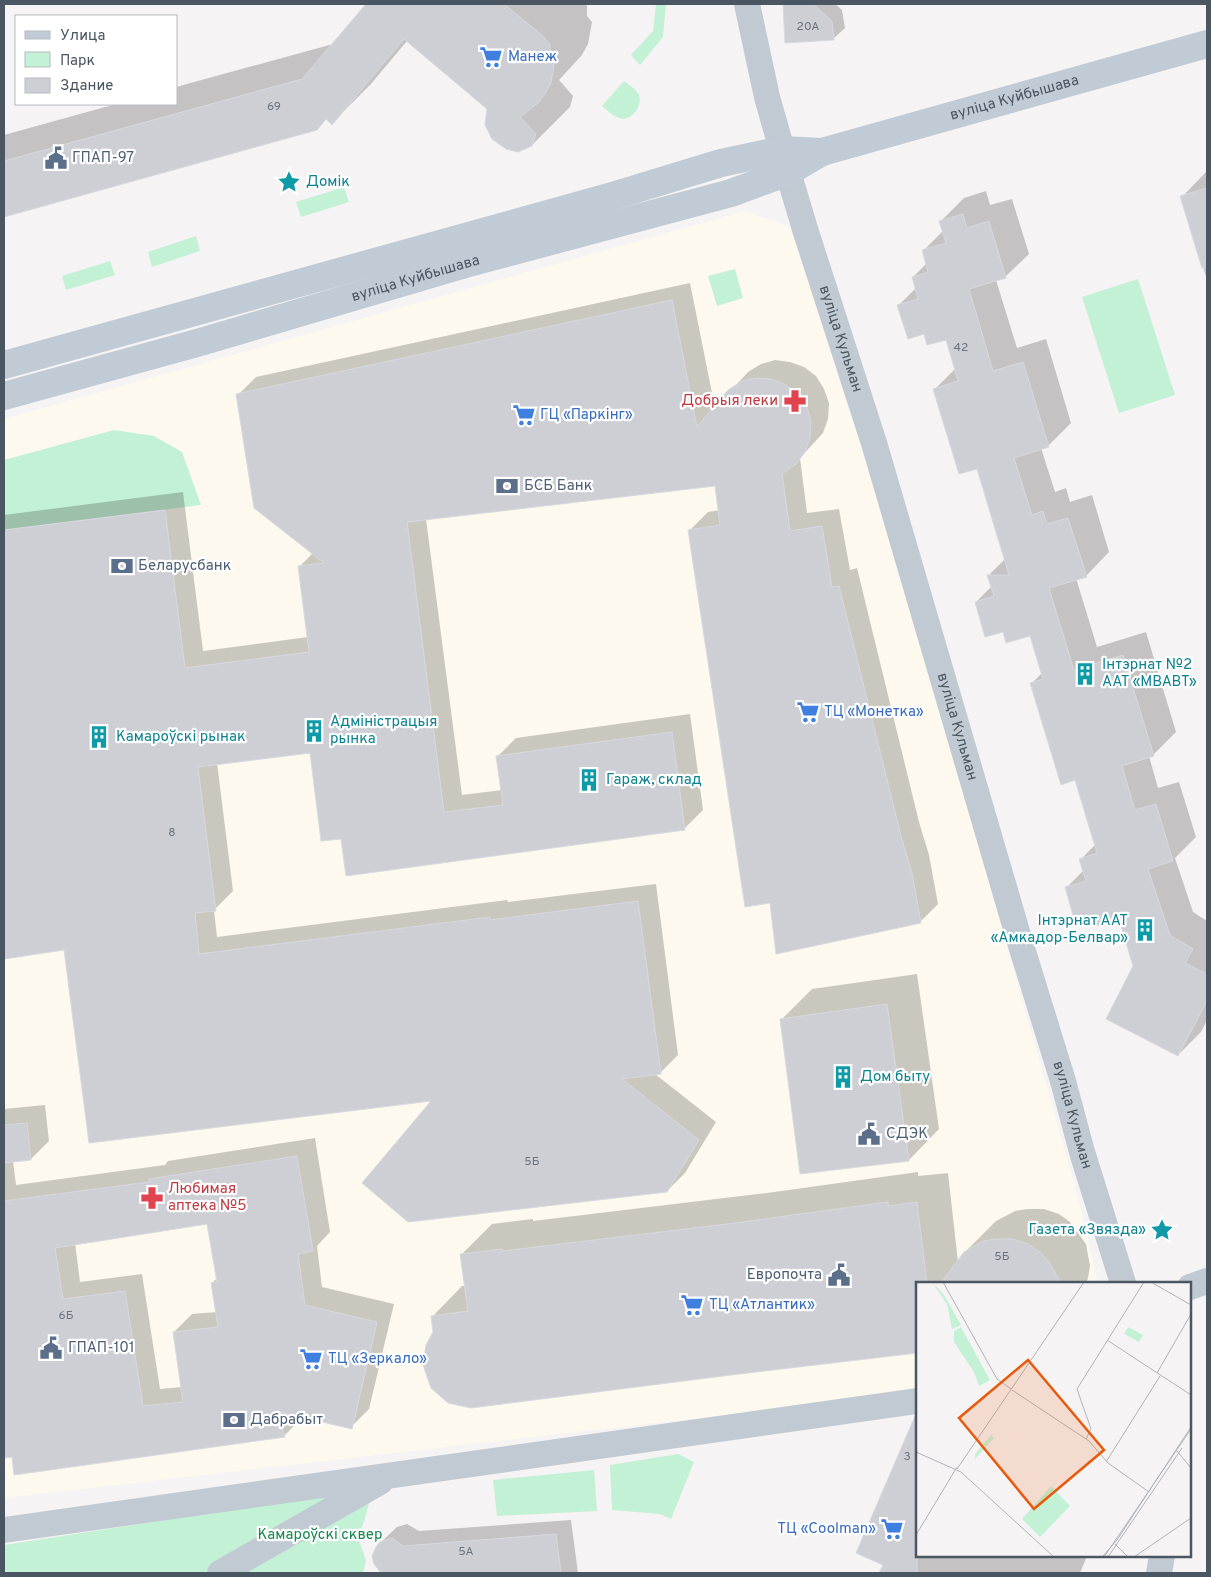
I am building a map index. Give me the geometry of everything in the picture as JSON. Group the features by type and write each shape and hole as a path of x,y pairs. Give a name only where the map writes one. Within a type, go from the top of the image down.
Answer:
{"main road":[{"name":"вуліца Куйбышава","path":"4,365 616,195 721,163 785,161 822,152 1207,44"},
{"name":"вуліца Куйбышава","path":"4,396 197,343 465,264 731,193 785,161"}],"street":[{"name":"вуліца Кульман","path":"747,4 767,98 804,229 874,443 1020,942 1063,1081 1082,1152 1123,1282"},
{"path":"1191,1287 1207,1281"},
{"path":"4,1530 916,1401"},
{"path":"220,1573 392,1476"},
{"path":"1159,1573 1162,1557"}],"shaded area":[{"path":"745,211 790,227 891,539 1075,1186 1098,1282 916,1282 916,1393 4,1498 4,419","holes":["638,901 534,1090 512,917","67,970 215,1127 89,1143"]}],"green space":[{"path":"656,4 666,4 663,37 640,65 631,55 653,31"},
{"path":"624,81 636,91 640,100 638,109 632,116 623,119 615,116 602,106"},
{"path":"344,187 349,202 301,217 296,202"},
{"path":"196,236 200,251 152,267 148,252"},
{"path":"110,261 115,275 66,290 62,276"},
{"path":"735,269 743,298 717,306 708,276"},
{"path":"1138,279 1175,395 1119,413 1082,297"},
{"path":"114,430 154,436 182,452 201,505 4,530 4,460"},
{"path":"678,1454 694,1462 671,1519 660,1514 612,1510 610,1465"},
{"path":"594,1470 597,1511 497,1516 493,1480"},
{"name":"Камароўскі сквер","path":"373,1488 358,1537 366,1561 363,1573 4,1573 4,1545"}],"building":[{"path":"366,4 504,4 542,35 550,44 550,54 555,60 551,83 545,94 538,103 520,117 536,134 532,146 518,152 506,149 492,139 485,125 487,109 404,39 332,125 326,119 317,130 4,217 4,161 302,79"},
{"path":"783,4 813,4 832,21 834,40 785,43"},
{"path":"1207,188 1207,268 1202,268 1180,196"},
{"path":"963,214 967,228 989,221 1006,278 969,289 993,371 1023,362 1049,447 1014,458 1032,515 1043,511 1047,524 1068,518 1087,577 1049,588 1074,670 1123,655 1154,756 1122,766 1135,810 1156,804 1173,861 1148,869 1170,935 1193,949 1185,963 1207,974 1207,1001 1178,1056 1106,1019 1133,966 1119,919 1096,926 1092,917 1075,922 1065,887 1086,881 1079,859 1097,853 1075,780 1061,785 1030,683 1043,679 1030,636 1006,643 1003,632 985,637 975,602 994,596 987,575 1009,575 977,469 959,474 933,389 958,381 946,340 927,345 924,334 908,339 897,305 918,299 912,277 928,272 922,250 946,243 939,221"},
{"path":"672,300 697,427 728,390 742,381 757,378 772,379 786,385 798,394 807,407 811,422 810,438 805,452 796,464 782,474 790,531 822,526 832,587 839,586 902,840 912,873 921,923 776,954 770,903 745,907 688,530 720,525 715,486 407,522 444,812 503,805 496,756 672,732 685,830 346,876 341,839 321,841 310,753 198,767 216,911 195,913 199,954 490,917 490,920 638,901 661,1074 622,1079 699,1140 667,1192 408,1222 362,1183 431,1101 89,1143 64,950 4,959 4,530 165,510 185,668 309,652 298,566 324,563 254,508 236,394"},
{"name":"Дом быту","path":"887,1004 909,1161 800,1174 780,1019"},
{"path":"27,1123 31,1160 4,1163 4,1125"},
{"path":"297,1156 313,1251 298,1254 305,1305 377,1322 352,1429 276,1411 285,1437 14,1475 12,1457 4,1458 4,1201 149,1182 149,1179","holes":["207,1224 217,1282 211,1283 218,1327 173,1332 183,1402 143,1406 125,1291 63,1299 55,1248"]},
{"name":"ТЦ «Атлантик»","path":"888,1202 888,1206 917,1202 927,1282 916,1282 916,1353 471,1408 448,1403 431,1388 423,1364 426,1345 433,1332 431,1316 468,1311 460,1254 502,1249 503,1251 735,1223"},
{"path":"1013,1239 1028,1244 1040,1252 1049,1262 1060,1282 942,1282 964,1252 983,1241"},
{"path":"916,1416 917,1573 879,1573 883,1565 856,1553"},
{"path":"556,1534 561,1573 381,1573 374,1564 372,1556 380,1542 392,1538 403,1546"}],"place":[{"name":"Манеж","path":"491,57"},
{"name":"ГПАП-97","path":"56,158"},
{"name":"Домік","path":"289,182"},
{"name":"Добрыя леки","path":"795,401"},
{"name":"ГЦ «Паркінг»","path":"524,415"},
{"name":"БСБ Банк","path":"507,486"},
{"name":"Беларусбанк","path":"122,566"},
{"name":"Інтэрнат №2 ААТ «МВАВТ»","path":"1085,674"},
{"name":"ТЦ «Монетка»","path":"808,712"},
{"name":"Адміністрацыя рынка","path":"314,731"},
{"name":"Камароўскі рынак","path":"99,737"},
{"name":"Гараж, склад","path":"589,780"},
{"name":"Інтэрнат ААТ «Амкадор-Белвар»","path":"1145,930"},
{"name":"Дом быту","path":"843,1077"},
{"name":"СДЭК","path":"869,1134"},
{"name":"Любимая аптека №5","path":"152,1198"},
{"name":"Газета «Звязда»","path":"1162,1230"},
{"name":"Европочта","path":"839,1275"},
{"name":"ТЦ «Атлантик»","path":"692,1305"},
{"name":"ГПАП-101","path":"51,1348"},
{"name":"ТЦ «Зеркало»","path":"311,1359"},
{"name":"Дабрабыт","path":"234,1420"},
{"name":"ТЦ «Coolman»","path":"892,1529"}]}
